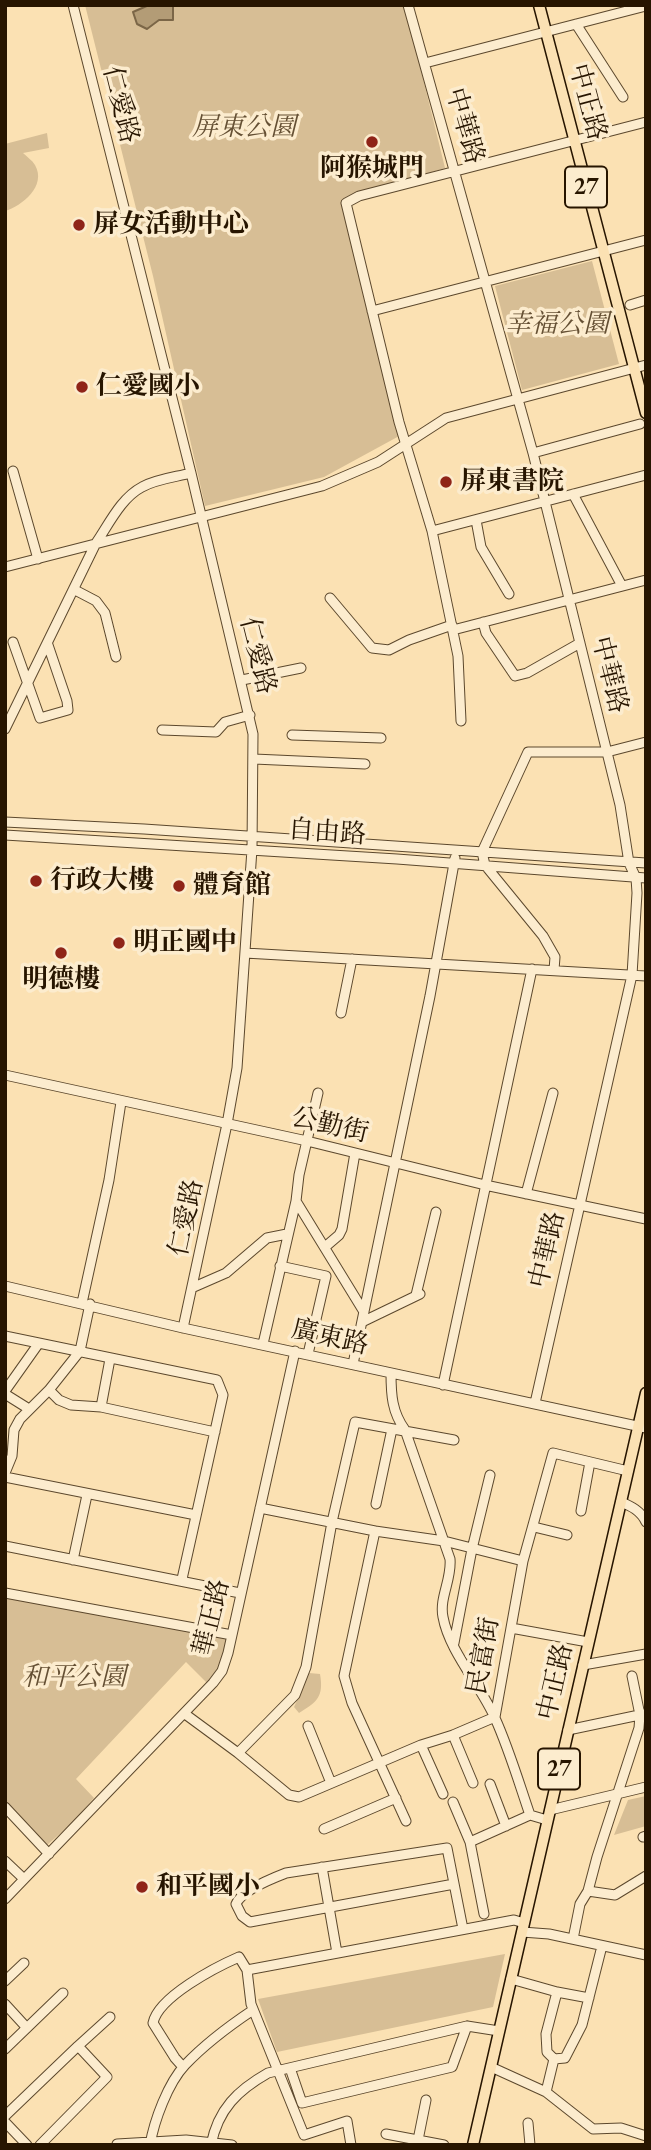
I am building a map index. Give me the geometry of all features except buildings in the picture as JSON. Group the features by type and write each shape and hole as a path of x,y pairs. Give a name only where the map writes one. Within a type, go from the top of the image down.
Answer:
{"main road":[{"name":"中正路","path":"539,5 646,413"},
{"name":"中正路","path":"473,2145 628,1471 642,1427 646,1392"}],"street":[{"name":"仁愛路","path":"72,5 242,680 250,715 254,759 253,837 237,1068 194,1287 183,1328"},
{"name":"中華路","path":"408,5 533,453 620,805 629,863 641,878 637,893 632,975 535,1403"},
{"path":"425,63 645,7"},
{"path":"576,24 624,97"},
{"path":"461,721 458,656 432,531 400,422 346,203 359,196 646,122"},
{"path":"372,311 646,240"},
{"path":"630,305 646,300"},
{"path":"5,567 327,485 371,466 446,418 646,365"},
{"path":"533,453 640,424"},
{"path":"13,471 38,559"},
{"path":"5,729 96,543 128,497 143,486 191,473"},
{"path":"432,531 646,475"},
{"path":"573,494 622,586"},
{"path":"476,520 481,547 509,594"},
{"path":"330,598 372,648 389,650 410,640 452,627 483,622 646,580"},
{"path":"75,590 96,601 105,613 116,657"},
{"path":"483,622 486,633 515,676 527,673 580,643"},
{"path":"13,642 40,718 68,710 48,645"},
{"path":"242,680 301,667"},
{"path":"162,730 216,732 225,722 250,715"},
{"path":"292,735 381,737"},
{"path":"554,970 555,957 543,936 485,865 482,852 528,752 607,752 646,742"},
{"path":"254,759 365,764"},
{"name":"自由路","path":"5,822 646,863"},
{"name":"自由路","path":"5,835 252,849 641,878"},
{"path":"353,1364 436,964 456,850"},
{"path":"245,953 646,976"},
{"path":"341,1013 352,958"},
{"path":"443,1385 532,969"},
{"name":"公勤街","path":"5,1075 307,1141 485,1185 646,1219"},
{"path":"263,1344 318,1093"},
{"path":"526,1194 553,1093"},
{"path":"121,1102 79,1351 49,1390 20,1419 14,1430 12,1456 5,1475 87,1495 195,1516"},
{"path":"325,1247 339,1236 342,1229 355,1153"},
{"path":"296,1202 325,1247 363,1317"},
{"path":"363,1317 419,1294 436,1212"},
{"path":"194,1287 226,1273 267,1238 287,1234"},
{"path":"280,1266 326,1276 308,1354"},
{"name":"廣東路","path":"5,1286 183,1328 642,1427"},
{"path":"5,1336 217,1380 223,1395 182,1580"},
{"path":"29,1409 5,1393 39,1343"},
{"name":"華正路","path":"5,1899 185,1714 222,1671 295,1351"},
{"path":"101,1407 110,1359"},
{"path":"391,1373 391,1399 397,1419 405,1430 425,1494 444,1541 451,1572 442,1606 443,1619 495,1717 530,1815"},
{"path":"49,1390 59,1401 71,1405 101,1407 215,1432"},
{"path":"238,1753 295,1695 306,1667 332,1522 355,1422 454,1440"},
{"path":"376,1504 392,1429"},
{"name":"民富街","path":"185,1714 289,1795 299,1797 495,1717 523,1561 553,1453 590,1462"},
{"path":"581,1511 590,1462 628,1471"},
{"path":"454,1644 472,1549 490,1475"},
{"path":"72,1560 87,1495"},
{"path":"621,1502 632,1507 646,1522"},
{"path":"260,1508 375,1531 444,1541 523,1561"},
{"path":"534,1527 567,1535"},
{"path":"375,1531 344,1676 352,1703 405,1821"},
{"path":"5,1546 240,1592"},
{"path":"5,1594 232,1635"},
{"path":"511,1628 588,1642"},
{"path":"583,1665 646,1654"},
{"path":"573,1940 580,1904 588,1891 643,1714 641,1692 632,1676"},
{"path":"568,1730 643,1714"},
{"path":"308,1726 331,1783"},
{"path":"453,1735 473,1783"},
{"path":"421,1745 443,1794"},
{"path":"490,1784 506,1826"},
{"path":"470,1842 530,1815 549,1815 646,1787"},
{"path":"324,1829 396,1798"},
{"path":"453,1802 470,1842 484,1914"},
{"path":"5,1807 49,1854"},
{"path":"454,1884 250,1922 242,1916 236,1904 239,1897 272,1878 322,1867 447,1848 463,1929"},
{"path":"5,1861 24,1879"},
{"path":"322,1867 337,1953"},
{"path":"588,1891 615,1895 646,1876"},
{"path":"247,1970 514,1920 523,1927 549,1934 646,1955"},
{"path":"554,2059 565,2058 582,2025 602,1946"},
{"path":"183,2067 153,2023 154,2016 176,1994 213,1968 239,1957 247,1970 253,2010 304,2134 347,2121 351,2145"},
{"path":"5,1982 24,1963"},
{"path":"511,1979 589,1998"},
{"path":"554,2059 547,2052 546,2034 557,1992"},
{"path":"5,2049 63,1993"},
{"path":"5,2004 27,2028"},
{"path":"150,2144 163,2104 183,2067 227,2028 253,2010"},
{"path":"5,2116 110,2017"},
{"path":"290,2068 302,2103 452,2067 467,2026"},
{"path":"211,2144 220,2115 244,2087 278,2070 467,2026 499,2031"},
{"path":"40,2145 107,2077 78,2046"},
{"path":"546,2092 554,2059"},
{"path":"491,2067 546,2092 593,2129 621,2128 646,2136"},
{"path":"418,2140 426,2100"},
{"path":"5,2122 27,2145"},
{"path":"528,2123 530,2145"},
{"path":"386,2134 444,2145"},
{"path":"117,2144 186,2140 232,2145"}],"green space":[{"name":"屏東公園","path":"85,5 405,5 445,168 355,196 343,202 342,208 401,435 324,477 205,506 153,276"},
{"path":"47,133 49,148 23,153 34,163 38,173 35,187 19,205 5,211 5,144"},
{"name":"幸福公園","path":"592,261 619,364 522,390 495,286"},
{"name":"和平公園","path":"5,1595 183,1628 231,1640 225,1661 209,1685 186,1662 76,1779 94,1798 72,1823 46,1846 5,1800"},
{"path":"303,1674 320,1674 320,1694 315,1702 299,1713 294,1707 302,1690"},
{"path":"646,1796 646,1826 614,1835 628,1800"},
{"path":"505,1954 493,2007 277,2052 258,1999"}],"shaded area":[{"path":"149,5 173,5 173,20 159,20 147,29 137,24 133,12"}],"place":[{"name":"阿猴城門","path":"372,142"},
{"name":"屏女活動中心","path":"79,225"},
{"name":"仁愛國小","path":"82,387"},
{"name":"屏東書院","path":"446,482"},
{"name":"行政大樓","path":"36,881"},
{"name":"體育館","path":"179,886"},
{"name":"明正國中","path":"119,943"},
{"name":"明德樓","path":"61,953"},
{"name":"和平國小","path":"142,1887"}]}
